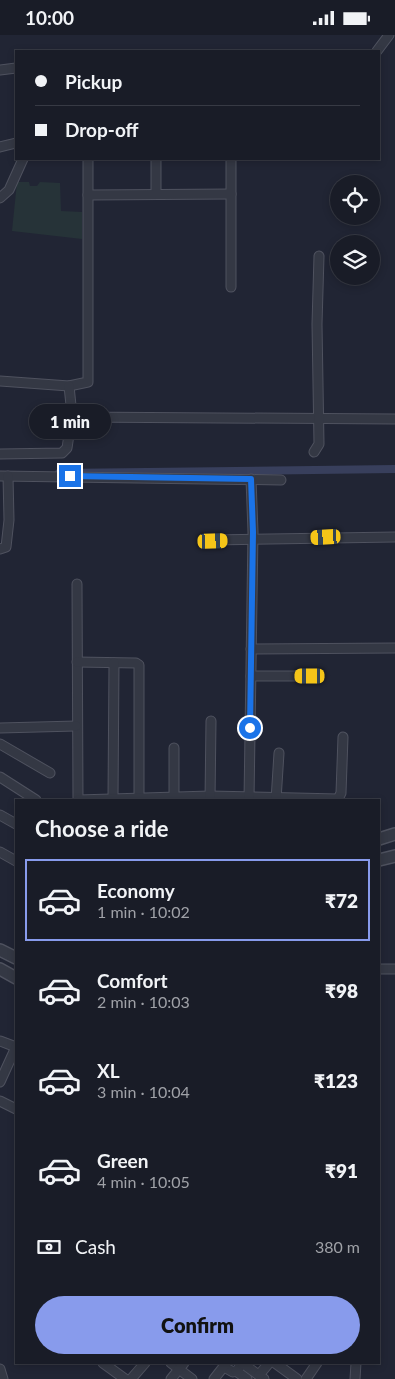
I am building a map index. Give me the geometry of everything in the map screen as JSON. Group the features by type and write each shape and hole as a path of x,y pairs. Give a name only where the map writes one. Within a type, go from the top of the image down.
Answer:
{"street":[{"path":"378,50 389,35"},
{"path":"0,70 15,68"},
{"path":"0,147 15,143"},
{"path":"0,198 9,190 23,160"},
{"path":"0,381 69,386 86,384 89,379 88,160"},
{"path":"156,160 156,193"},
{"path":"230,287 231,160"},
{"path":"88,195 156,193 230,194"},
{"path":"314,453 319,444 320,419 319,256"},
{"path":"0,454 62,453 67,448 72,415 69,386"},
{"path":"72,415 395,419"},
{"path":"0,549 6,547 8,537 4,476 280,479"},
{"path":"248,799 253,539 251,479"},
{"path":"213,541 395,537"},
{"path":"77,584 76,726 78,799"},
{"path":"251,649 395,648"},
{"path":"77,662 136,663 140,665 139,798"},
{"path":"113,798 114,663"},
{"path":"251,676 310,676"},
{"path":"210,798 211,721"},
{"path":"0,727 76,726"},
{"path":"96,799 340,798 342,737"},
{"path":"0,744 50,773"},
{"path":"174,748 174,799"},
{"path":"276,799 279,753"},
{"path":"0,777 34,799"},
{"path":"0,815 15,823"},
{"path":"380,839 395,834"},
{"path":"0,852 15,860"},
{"path":"380,860 395,856"},
{"path":"0,950 15,958"},
{"path":"0,969 15,977"},
{"path":"380,969 395,969"},
{"path":"0,1041 15,1047"},
{"path":"0,1082 15,1049"},
{"path":"0,1101 15,1108"},
{"path":"104,1364 125,1379"},
{"path":"131,1379 144,1364"},
{"path":"214,1379 229,1370 240,1368 242,1364"},
{"path":"243,1364 261,1377 268,1364"},
{"path":"276,1364 297,1379"},
{"path":"306,1379 316,1364"},
{"path":"355,1379 356,1364"},
{"path":"171,1379 181,1366 192,1379"},
{"path":"0,1369 3,1379"},
{"path":"229,1370 247,1379"}],"shaded area":[{"path":"17,182 29,182 30,186 37,186 40,182 60,183 61,211 82,212 82,239 12,231"}],"waterway":[{"path":"59,473 395,469"}],"route":[{"path":"70,476 251,479 253,532 250,728"}]}
